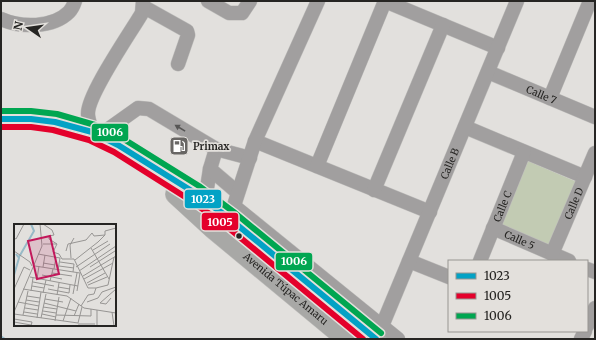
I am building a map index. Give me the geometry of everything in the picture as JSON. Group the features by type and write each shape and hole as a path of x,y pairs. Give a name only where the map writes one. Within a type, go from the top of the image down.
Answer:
{"highway":[{"name":"Avenida Túpac Amaru","path":"1,119 31,119 55,122 96,134 136,156 205,201 229,221 347,339"},
{"name":"Avenida Túpac Amaru","path":"136,156 229,221 379,333"}],"street":[{"path":"1,19 11,24 32,25 55,21 70,11 75,1"},
{"path":"208,1 229,13 242,13 250,1"},
{"path":"229,221 256,141 318,1"},
{"path":"317,166 385,1 498,48"},
{"name":"Calle B","path":"379,333 518,1"},
{"path":"550,98 590,1"},
{"path":"178,64 188,35 187,31 143,4 142,13 96,88 88,113 96,134 138,108 149,109 216,149 250,158"},
{"path":"374,190 443,25"},
{"name":"Calle 7","path":"488,72 595,117"},
{"path":"465,127 585,177"},
{"path":"256,141 430,212"},
{"path":"205,201 210,169 216,149"},
{"name":"Calle C","path":"480,260 524,152"},
{"name":"Calle D","path":"552,254 595,153"},
{"path":"210,169 238,192"},
{"name":"Calle 5","path":"493,228 567,260"},
{"path":"409,261 448,277"},
{"path":"588,324 595,308"},
{"path":"379,333 398,339"}],"green space":[{"path":"528,161 577,182 550,247 501,226"}],"transit line":[{"name":"1006","path":"1,111 31,111 57,114 95,125 122,138 199,186 235,213 381,333"},
{"name":"1023","path":"1,119 31,119 55,122 92,132 118,145 195,193 230,219 376,339"},
{"name":"1005","path":"1,127 31,127 53,130 89,140 114,152 190,200 225,225 363,339"}],"place":[{"name":"Primax","path":"179,146"}]}
